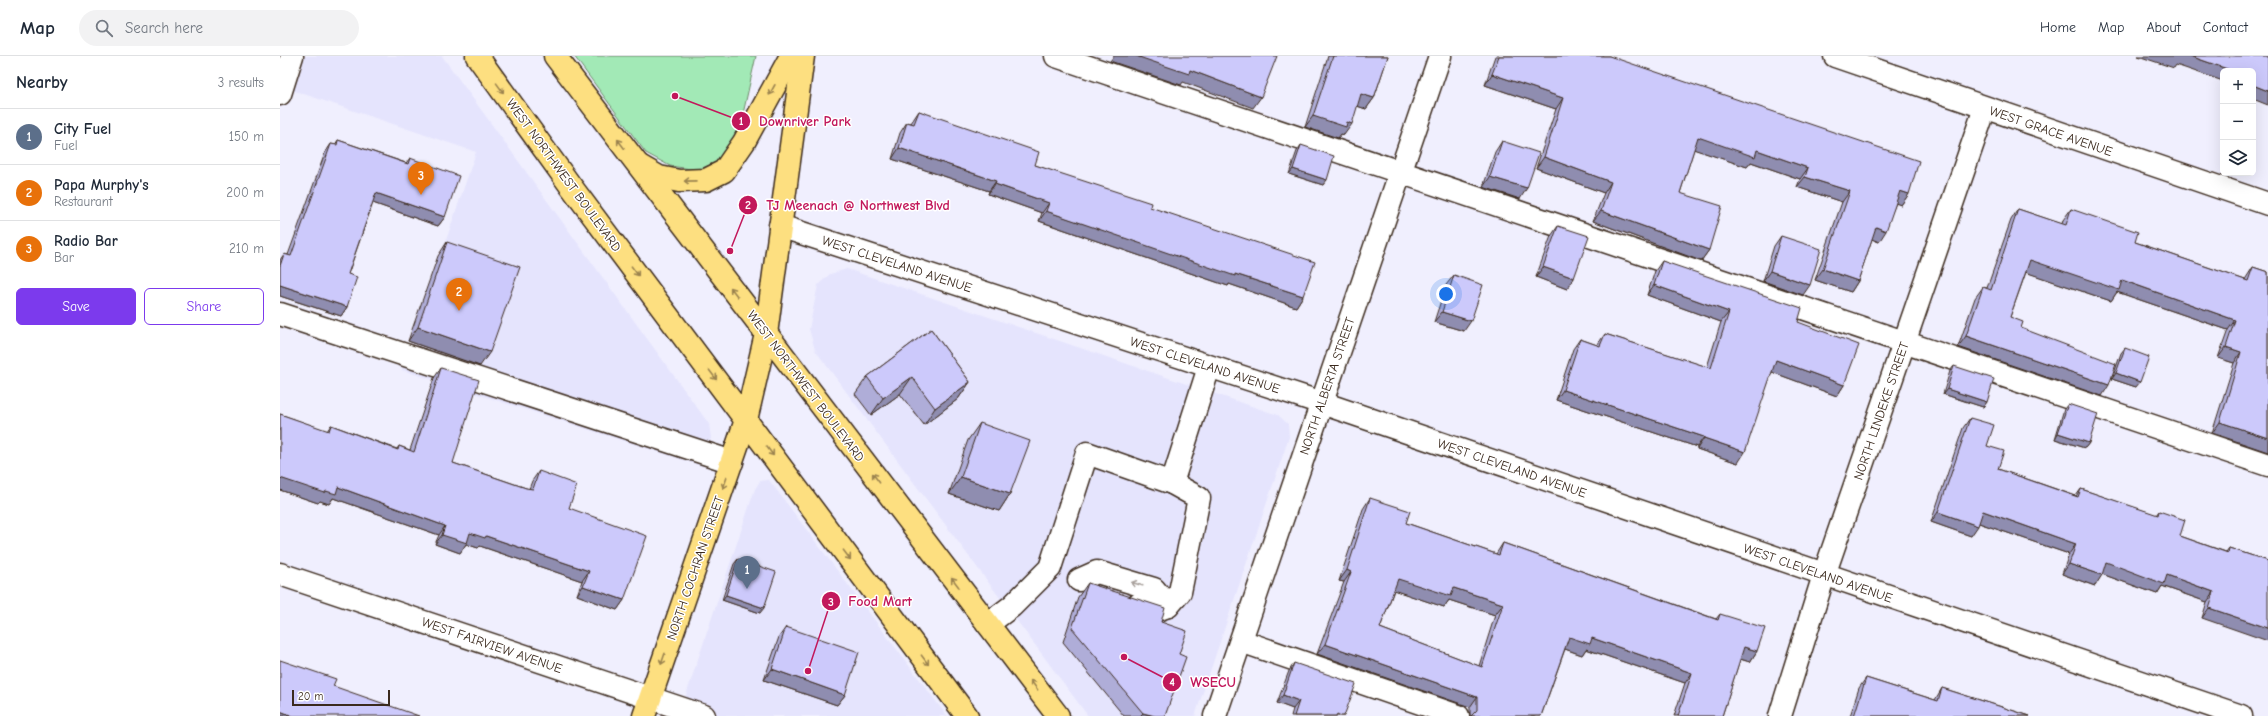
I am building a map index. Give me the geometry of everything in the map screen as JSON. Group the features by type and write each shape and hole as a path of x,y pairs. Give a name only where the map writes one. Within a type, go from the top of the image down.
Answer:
{"main road":[{"name":"WEST NORTHWEST BOULEVARD","path":"477,56 570,185 967,716"},
{"name":"WEST NORTHWEST BOULEVARD","path":"555,56 635,163 1058,716"},
{"path":"635,163 659,177 679,181 706,180 724,171 744,142 791,56"},
{"name":"NORTH COCHRAN STREET","path":"647,707 746,420 766,334 803,56"}],"street":[{"path":"280,94 292,56"},
{"path":"1056,56 2268,465"},
{"name":"NORTH ALBERTA STREET","path":"1214,716 1241,641 1440,56"},
{"name":"WEST GRACE AVENUE","path":"1835,56 2268,204"},
{"name":"NORTH LINDEKE STREET","path":"1780,716 1824,575 1985,108"},
{"name":"WEST CLEVELAND AVENUE","path":"780,226 1322,403 2241,716"},
{"path":"280,314 732,462"},
{"path":"1172,483 1209,367"},
{"path":"988,624 1012,606 1050,568 1087,453 1172,483 1200,498 1180,592 1168,606 1157,610 1139,604"},
{"path":"1050,568 1079,580 1085,587 1104,593"},
{"path":"1079,580 1097,572 1154,589 1168,606"},
{"name":"WEST FAIRVIEW AVENUE","path":"280,574 647,707 704,716"},
{"path":"1241,641 1458,716"}],"shaded area":[{"path":"280,56 442,56 709,424 711,438 702,466 402,370 476,152 280,86"},
{"path":"847,269 1278,415 1288,424 1289,437 1195,716 1088,716 815,350 809,329 818,285 830,274"},
{"path":"769,480 947,716 679,716 755,489 760,481"}],"green space":[{"path":"574,56 756,56 738,136 720,161 698,170 670,166 646,153"}],"building":[{"path":"1136,56 1277,56 1261,97 1190,70 1189,74"},
{"path":"1333,56 1388,56 1374,98 1361,94 1352,124 1347,122 1346,127 1313,116"},
{"path":"1499,56 1609,56 1919,161 1909,194 1900,191 1886,231 1876,227 1858,281 1823,269 1850,191 1805,177 1808,168 1757,150 1755,157 1698,137 1680,193 1722,206 1709,250 1601,211 1611,182 1544,157 1563,98 1492,74"},
{"path":"2190,56 2268,56 2268,91 2256,86 2256,68 2224,68"},
{"path":"919,111 1039,152 1035,165 1151,203 1150,207 1315,262 1303,296 1235,274 1235,276 1046,211 1049,203 995,184 996,181 899,148 907,122 914,124"},
{"path":"338,140 408,164 410,158 459,176 445,217 376,193 348,274 357,277 347,307 280,285 280,266 284,254 291,256 331,144 337,145"},
{"path":"1502,141 1539,153 1527,188 1490,177"},
{"path":"1301,145 1334,156 1327,180 1293,169"},
{"path":"2018,209 2066,225 2071,209 2138,232 2135,242 2248,281 2253,267 2268,272 2268,438 2220,422 2241,352 2226,347 2235,320 2122,280 2119,290 2030,260 2010,317 2023,322 2021,328 2116,364 2109,385 1966,336 1983,287 1991,290"},
{"path":"1558,226 1589,236 1574,278 1543,267"},
{"path":"1781,236 1821,249 1810,285 1770,271"},
{"path":"447,242 520,267 490,352 418,327"},
{"path":"1662,261 1802,308 1798,322 1859,345 1844,385 1776,360 1745,452 1563,390 1580,339 1600,346 1605,334 1711,368 1729,312 1654,285"},
{"path":"1454,275 1483,285 1471,321 1442,312"},
{"path":"931,329 970,382 935,408 912,377 883,398 867,377"},
{"path":"2125,348 2149,357 2140,382 2116,373"},
{"path":"1954,366 1994,379 1987,402 1947,389"},
{"path":"441,368 479,380 453,463 526,488 533,489 539,471 577,485 569,508 647,536 624,600 583,586 589,571 486,536 485,538 470,533 467,543 442,535 445,526 338,487 336,494 326,491 325,493 280,478 280,414 329,431 331,425 398,450 399,446 414,452"},
{"path":"2068,404 2098,414 2089,443 2058,433"},
{"path":"1970,418 1994,425 1987,446 2004,451 1998,469 2078,497 2081,489 2158,515 2159,511 2185,520 2180,536 2228,553 2229,548 2268,561 2268,628 2209,608 2214,592 2167,575 2164,584 2106,562 2102,575 2069,564 2076,544 1983,511 1978,526 1938,512"},
{"path":"980,423 1030,441 1010,494 961,477"},
{"path":"1370,498 1410,511 1406,523 1499,555 1503,543 1718,620 1720,614 1765,628 1757,651 1744,647 1722,716 1678,716 1692,673 1592,638 1590,644 1569,637 1541,716 1471,716 1477,710 1477,697 1325,644 1351,572 1347,570","holes":["1398,579 1451,596 1454,588 1503,604 1482,667 1380,628"]},
{"path":"738,559 776,572 764,608 726,595"},
{"path":"1088,583 1165,608 1161,622 1187,631 1179,654 1186,657 1165,716 1155,716 1143,713 1072,628"},
{"path":"786,627 859,652 845,695 772,669"},
{"path":"280,660 336,679 333,686 419,716 293,716 280,711"},
{"path":"1294,663 1356,684 1344,716 1337,714 1336,716 1294,716 1299,701 1283,695"},
{"path":"1866,678 1938,701 1942,688 2030,716 1854,716"}],"place":[{"name":"Downriver Park","path":"675,96"},
{"name":"Radio Bar","path":"421,195"},
{"name":"TJ Meenach @ Northwest Blvd","path":"730,251"},
{"name":"Papa Murphy's","path":"459,311"},
{"name":"City Fuel","path":"747,589"},
{"name":"WSECU","path":"1124,657"},
{"name":"Food Mart","path":"808,671"}]}
